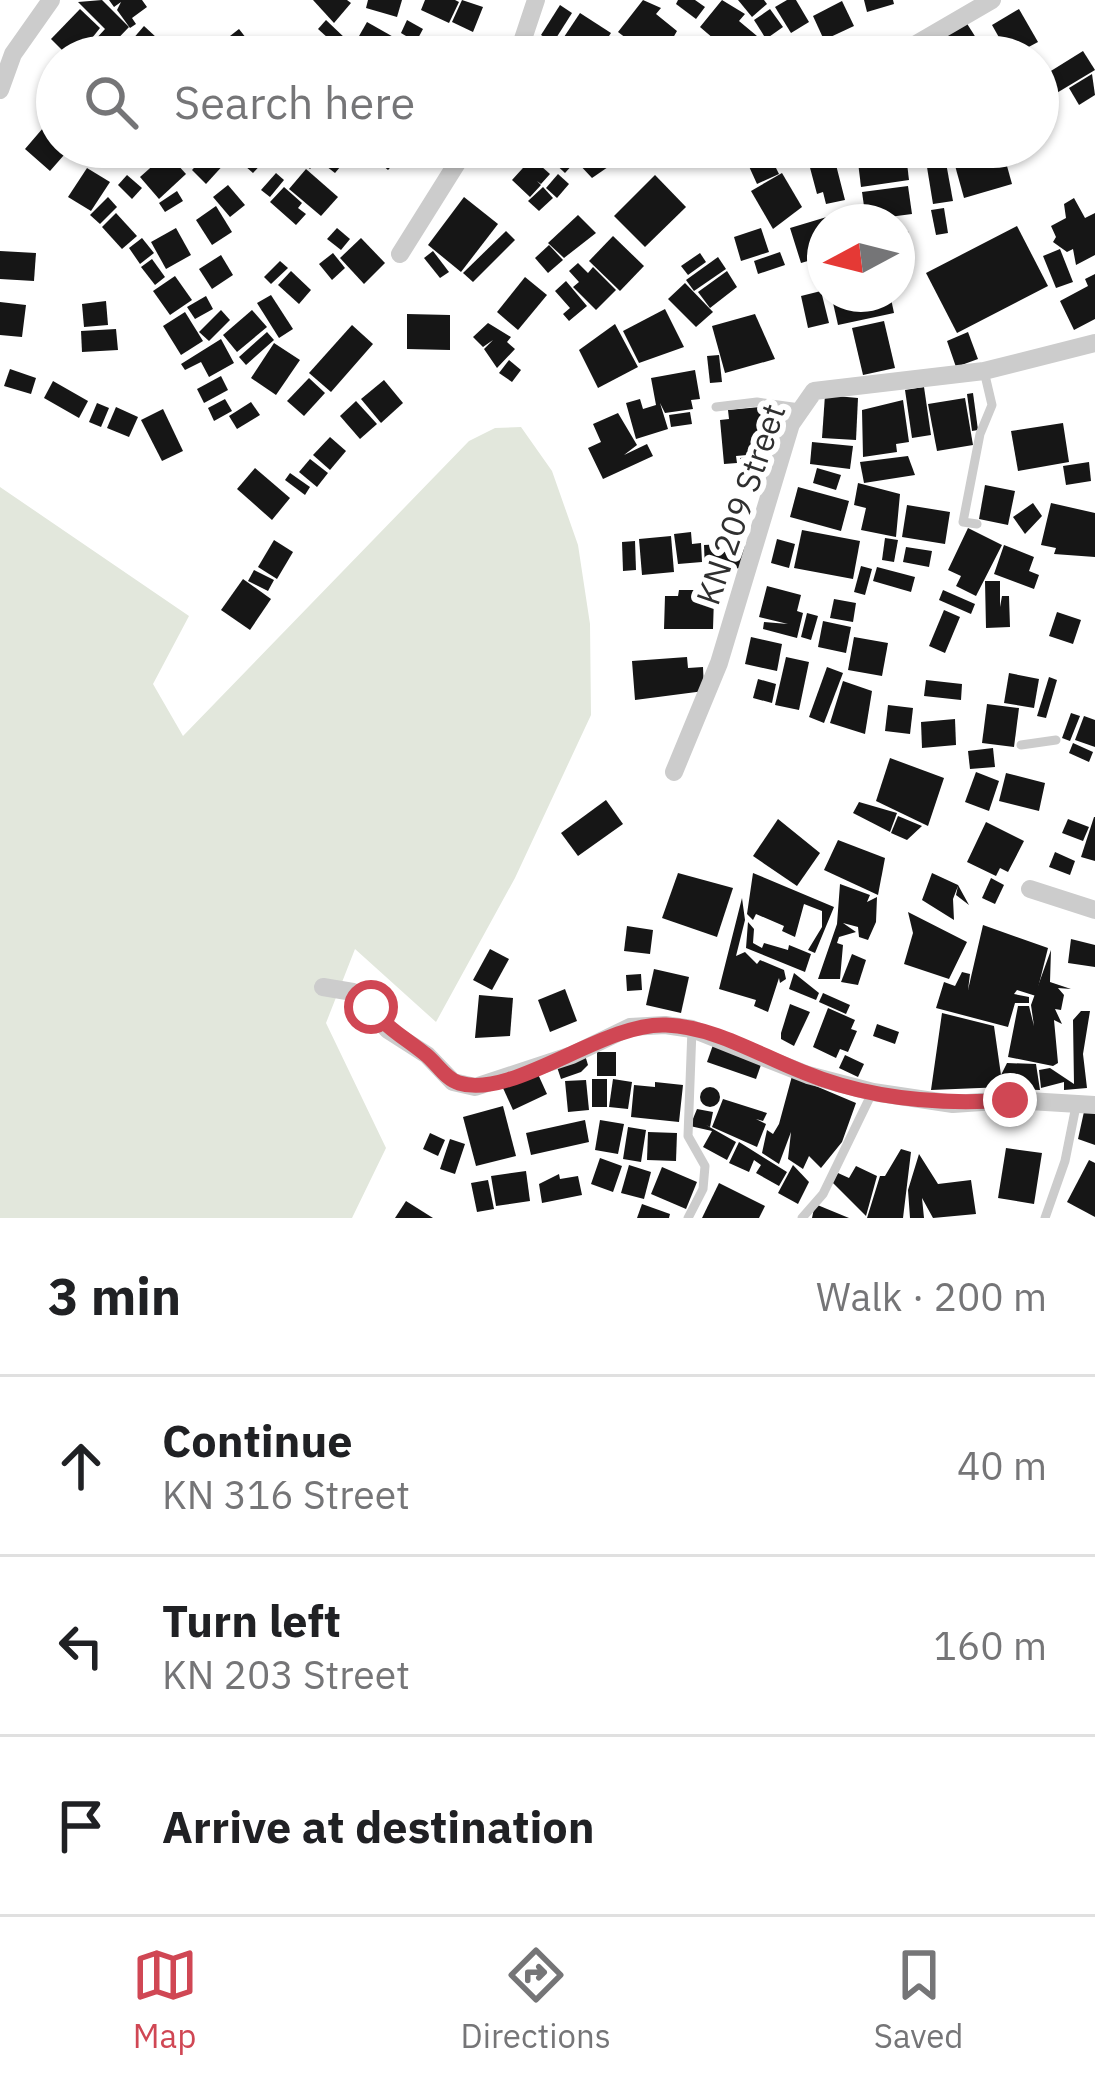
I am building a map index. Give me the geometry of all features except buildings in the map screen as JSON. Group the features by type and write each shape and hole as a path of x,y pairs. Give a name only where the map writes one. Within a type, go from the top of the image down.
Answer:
{"street":[{"path":"0,90 13,54 51,0"},
{"path":"524,36 536,0"},
{"path":"930,36 992,0"},
{"path":"400,254 453,168"},
{"name":"KN 209 Street","path":"674,772 719,663 800,408 814,391 985,371 1095,344"},
{"path":"1030,890 1095,910"},
{"path":"323,987 353,992 388,1030 427,1055 453,1082 476,1087 630,1027 692,1029 808,1075 873,1091 953,1104 1010,1100 1086,1106"}],"lane":[{"path":"977,524 963,522 980,434 992,405 985,371"},
{"path":"716,407 757,402 800,408"},
{"path":"1021,745 1056,740"},
{"path":"688,1218 703,1189 705,1166 688,1136 692,1029"},
{"path":"802,1218 823,1194 873,1091"},
{"path":"1045,1218 1086,1106"}],"shaded area":[{"path":"521,427 552,471 578,545 590,624 591,715 515,878 436,1022 355,949 326,1023 386,1148 352,1218 0,1218 0,487 189,616 153,684 183,736 469,441 495,428"}],"route":[{"path":"371,1007 388,1030 427,1055 453,1082 476,1087 572,1055 630,1027 665,1025 737,1043 808,1075 873,1091 953,1104 1010,1100"}]}
